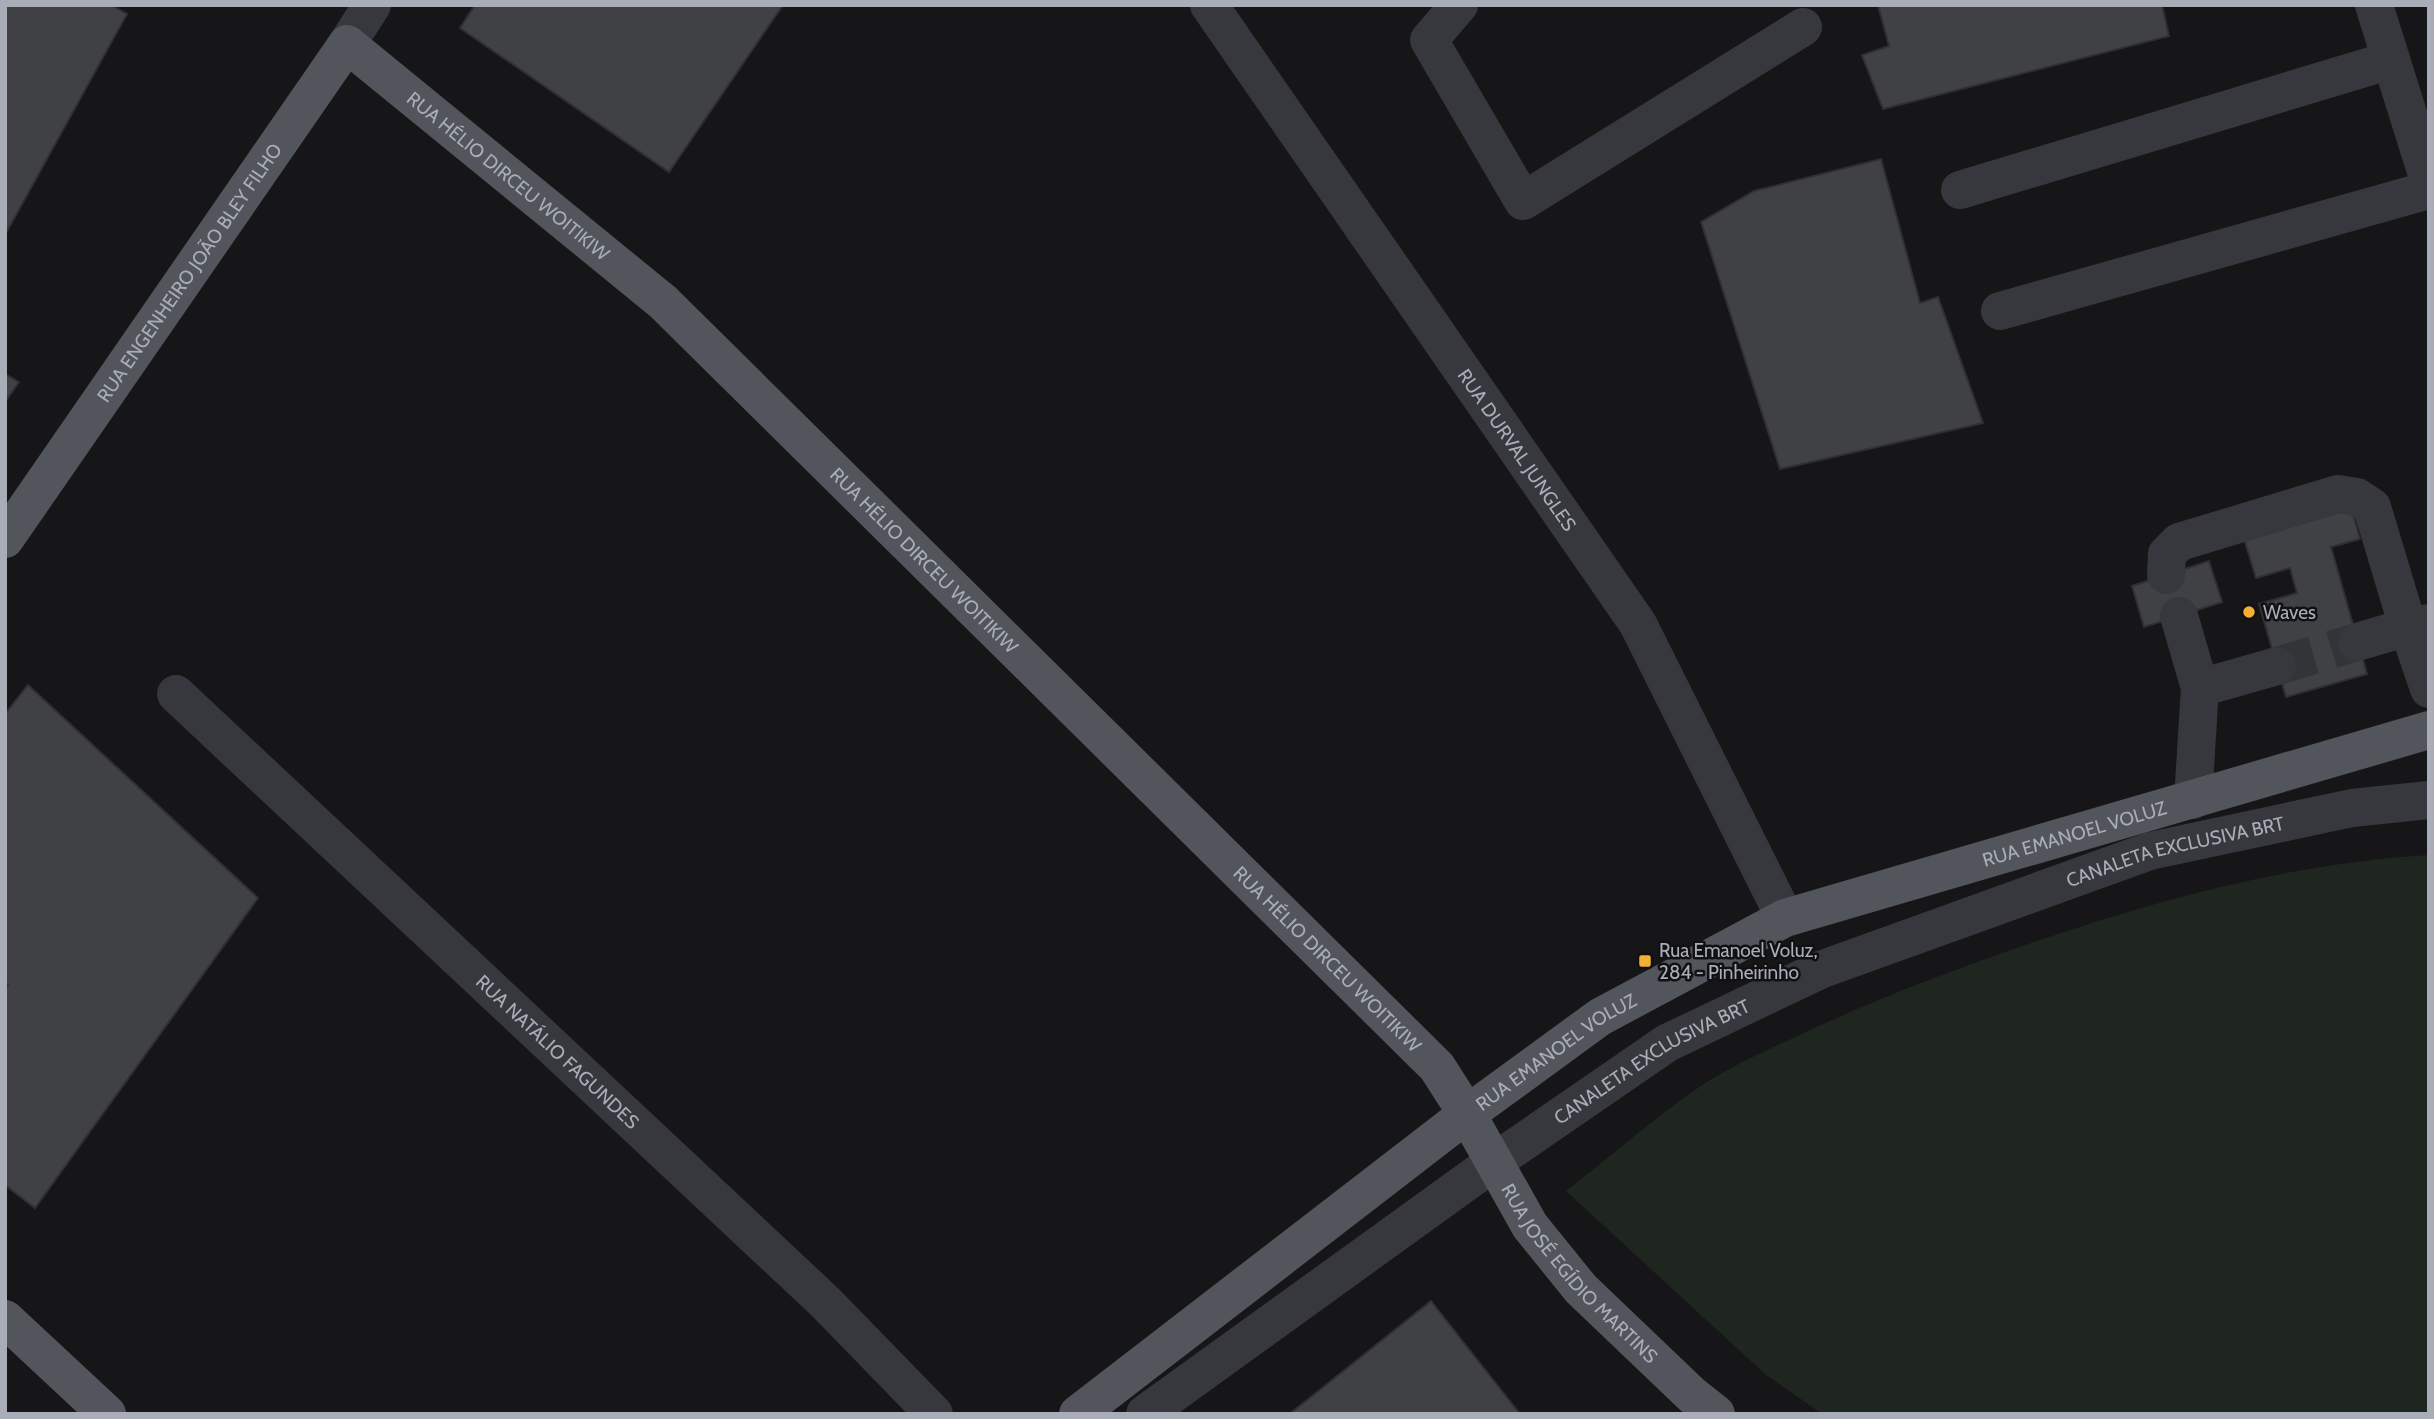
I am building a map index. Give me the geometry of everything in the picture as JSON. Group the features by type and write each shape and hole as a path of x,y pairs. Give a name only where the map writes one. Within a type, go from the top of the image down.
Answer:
{"main road":[{"name":"RUA ENGENHEIRO JOÃO BLEY FILHO","path":"5,539 347,44"},
{"name":"RUA HÉLIO DIRCEU WOITIKIW","path":"347,44 663,302 1437,1067 1467,1114"},
{"name":"RUA EMANOEL VOLUZ","path":"1079,1414 1467,1114 1600,1017 1785,918 2429,730"},
{"name":"RUA JOSÉ EGÍDIO MARTINS","path":"1467,1114 1530,1226 1581,1289 1692,1395 1716,1414"},
{"path":"5,1318 107,1414"}],"street":[{"name":"RUA ENGENHEIRO JOÃO BLEY FILHO","path":"347,44 372,5"},
{"name":"RUA DURVAL JUNGLES","path":"1209,5 1638,624 1785,918"},
{"path":"1459,5 1429,40 1523,201 1802,27"},
{"path":"2374,5 2429,181"},
{"path":"1960,190 2391,60"},
{"path":"2000,311 2429,190"},
{"path":"2166,575 2167,554 2179,542 2337,494 2357,497 2372,507 2418,625 2429,689"},
{"path":"2179,616 2200,688 2193,800"},
{"path":"2357,642 2418,625"},
{"path":"2200,688 2277,666"},
{"name":"RUA NATÁLIO FAGUNDES","path":"176,694 825,1302 934,1414"},
{"name":"CANALETA EXCLUSIVA BRT","path":"1144,1414 1494,1161 1667,1043 1820,970 2150,851 2352,808 2429,800"}],"shaded area":[{"path":"2429,855 2429,1414 1822,1414 1765,1374 1566,1191 1662,1114 1718,1075 1907,988 2109,917 2172,899 2299,871 2363,861"}],"building":[{"path":"5,5 111,5 127,14 5,235"},
{"path":"475,5 783,5 669,172 460,28"},
{"path":"1878,5 2162,5 2169,36 1883,109 1862,55 1889,46"},
{"path":"1881,159 1920,303 1938,297 1983,423 1780,469 1701,222 1754,191"},
{"path":"5,374 19,382 5,402"},
{"path":"2349,500 2360,539 2331,547 2367,674 2286,697 2259,604 2297,593 2290,568 2256,578 2242,532"},
{"path":"2209,561 2222,602 2144,627 2132,586"},
{"path":"28,685 258,898 35,1208 5,1185 5,989 8,985 5,983 5,714"},
{"path":"1431,1301 1520,1414 1292,1412"}],"tunnel":[{"path":"2277,666 2357,642"}],"place":[{"name":"Waves","path":"2249,612"},
{"name":"Rua Emanoel Voluz, 284 - Pinheirinho","path":"1645,961"}]}
